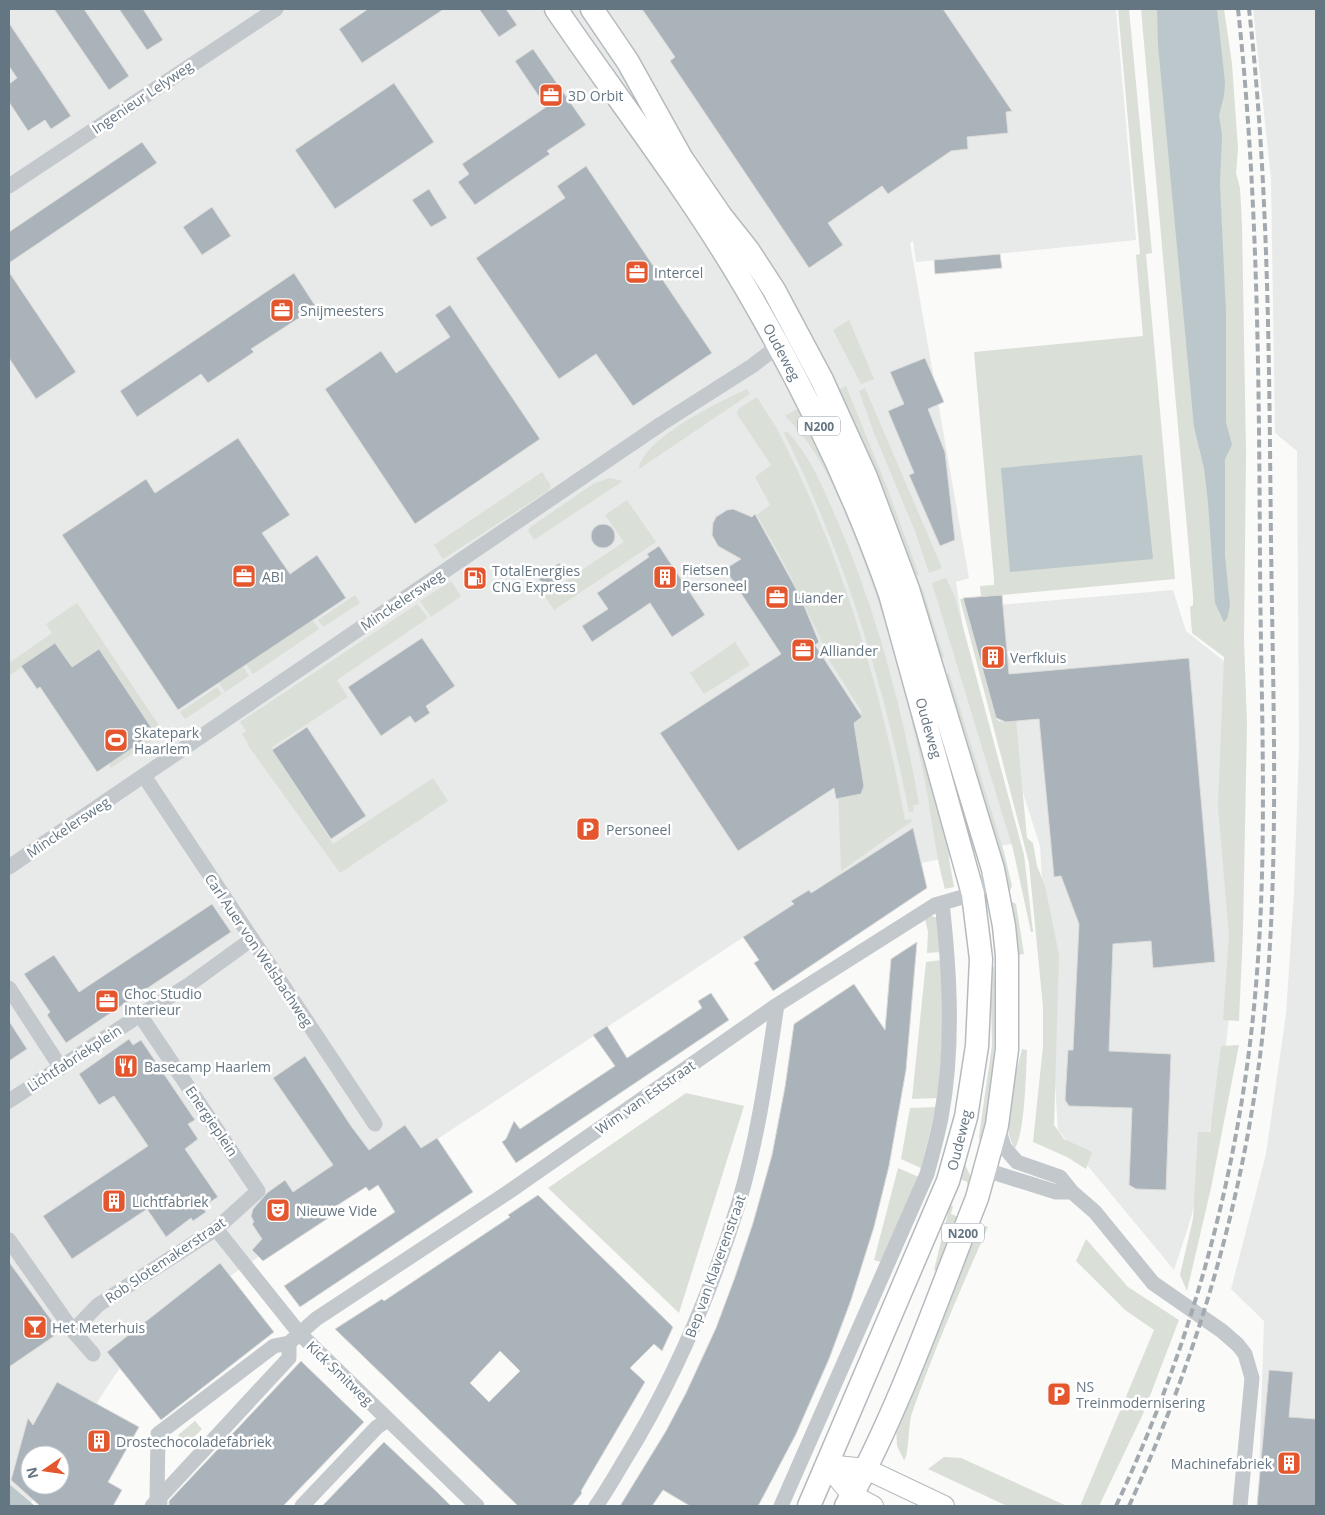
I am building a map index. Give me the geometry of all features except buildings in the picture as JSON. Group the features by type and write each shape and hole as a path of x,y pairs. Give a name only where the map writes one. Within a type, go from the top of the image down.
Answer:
{"main road":[{"name":"Oudeweg","path":"556,9 685,195 746,288 806,398 854,503 890,594 973,894 981,959 979,1014 966,1117 948,1182 809,1506"},
{"name":"Oudeweg","path":"592,9 628,62 682,159 761,269 822,380 866,477 896,556 1000,898 1007,956 1007,1049 997,1125 986,1170 977,1198 905,1383 866,1469 849,1501"},
{"path":"972,1080 982,1099 972,1159 975,1164 986,1170"},
{"path":"827,1464 866,1469 944,1506"},
{"path":"827,1464 849,1501 873,1506"}],"street":[{"name":"Ingenieur Lelyweg","path":"9,186 276,9"},
{"name":"Minckelersweg","path":"9,867 779,346 796,332"},
{"name":"Carl Auer von Welsbachweg","path":"144,776 375,1124"},
{"path":"973,894 986,884 993,870"},
{"name":"Wim van Eststraat","path":"294,1339 316,1319 507,1193 777,1005 922,913 942,903 973,894"},
{"name":"Oudeweg","path":"781,1506 927,1174 941,1117 947,1062 947,956 942,903"},
{"path":"140,1015 190,984 252,939"},
{"path":"9,988 61,1068"},
{"name":"Bep van Klaverenstraat","path":"596,1506 665,1389 704,1302 739,1201 762,1104 777,1005"},
{"name":"Lichtfabriekplein","path":"9,1101 140,1015"},
{"name":"Energieplein","path":"140,1015 258,1191"},
{"path":"997,1125 1004,1147 1017,1162 1060,1177 1072,1192 1095,1212 1153,1283 1222,1331 1238,1345 1244,1354 1252,1378 1240,1506"},
{"path":"986,1170 1056,1192 1072,1192"},
{"name":"Rob Slotemakerstraat","path":"73,1331 98,1305 216,1229 258,1191"},
{"name":"Kick Smitweg","path":"216,1229 294,1339 388,1420 467,1503"},
{"path":"9,1240 73,1331 93,1354"},
{"path":"157,1504 289,1358 294,1339"},
{"path":"157,1504 158,1434 274,1346 294,1339"},
{"path":"302,1506 377,1427 388,1420"}],"shaded area":[{"path":"9,9 1116,9 1136,240 916,262 913,241 910,243 969,578 956,582 966,647 1015,843 824,884 142,1334 69,1445 20,1445 20,1495 36,1495 29,1506 9,1506"},
{"path":"1118,9 1129,9 1152,253 1146,254 1175,579 981,597 980,586 994,585 994,579 974,352 1143,336 1136,255 1140,254"},
{"path":"1141,9 1224,9 1232,64 1238,149 1236,173 1240,188 1242,225 1246,453 1244,640 1247,724 1243,930 1239,1021 1223,1020 1229,936 1218,807 1224,657 1192,633 1190,607 1193,605 1193,596"},
{"path":"1157,9 1217,9 1225,82 1224,96 1219,115 1222,135 1220,184 1226,313 1226,422 1232,445 1225,459 1225,556 1230,606 1227,619 1224,622 1215,603 1204,468 1194,427 1158,45"},
{"path":"1253,9 1316,9 1316,1506 1258,1506 1264,1321 1231,1289 1266,1154 1286,1014 1294,893 1299,746 1297,451 1275,433 1271,179"},
{"path":"849,320 874,379 861,384 833,330"},
{"path":"846,386 888,490 919,575 909,578 833,392"},
{"path":"865,388 942,568 929,573 915,531 874,433 859,391"},
{"path":"747,389 750,394 639,469 643,457 653,446 684,422"},
{"path":"757,397 777,429 800,476 839,571 870,669 895,769 905,820 911,819 912,821 841,871 838,788 851,720 862,712 820,646 823,644 786,567 757,515 770,505 755,477 771,465 737,414 738,409"},
{"path":"803,406 881,592 942,818 954,887 945,889 911,717 875,591 852,530 824,469 807,441 785,416"},
{"path":"787,431 810,462 821,485 851,554 876,624 896,695 912,768 919,804 913,805 914,811 909,812 887,713 859,618 806,479 784,433"},
{"path":"1142,455 1153,559 1010,572 1001,468"},
{"path":"542,472 551,486 548,491 443,559 434,545"},
{"path":"609,478 623,481 534,540 528,530 532,526 593,484"},
{"path":"627,500 656,542 554,610 544,595 624,542 605,515"},
{"path":"946,578 955,597 1024,855 1033,932 1031,932 1013,849 932,583"},
{"path":"451,581 461,596 431,617 420,601"},
{"path":"922,587 944,657 932,660 913,589"},
{"path":"1173,590 1186,631 1234,669 1237,937 1225,1056 1191,1218 1174,1270 1058,1130 1040,846 964,608"},
{"path":"355,595 360,603 323,627 318,620"},
{"path":"960,599 963,599 996,719 1001,722 1016,721 1027,838 1033,843 1037,866 1045,886 1059,955 1054,1125 1064,1139 1092,1152 1086,1169 1067,1157 1033,1142 1043,1046 1043,1007 1029,863"},
{"path":"77,603 164,733 111,768 70,668 54,644 9,676 9,663 52,633 46,624"},
{"path":"417,604 428,618 337,680 348,697 271,748 333,844 433,778 448,801 340,873 247,744 242,734 246,731 240,722"},
{"path":"312,620 319,629 253,674 246,664"},
{"path":"735,642 750,665 704,694 690,673"},
{"path":"243,667 249,676 225,692 219,683"},
{"path":"949,673 1004,852 1012,886 1009,892 944,674"},
{"path":"217,687 222,694 185,719 180,712"},
{"path":"1009,900 1016,904 1024,954 1012,956"},
{"path":"932,916 937,918 941,952 927,953 928,932 925,919"},
{"path":"942,960 944,1015 938,1098 912,1099 926,962"},
{"path":"990,967 994,967 995,1032 987,1118 984,1140 980,1146 979,1136 992,1045"},
{"path":"1239,1045 1211,1188 1187,1291 1180,1275 1193,1219 1198,1132 1210,1132 1221,1046"},
{"path":"1022,1049 1027,1050 1024,1101 1021,1129 1015,1148 1010,1138 1008,1113 1012,1086"},
{"path":"686,1093 744,1106 679,1313 548,1188"},
{"path":"936,1107 921,1168 901,1159 910,1108"},
{"path":"964,1162 972,1180 968,1191 967,1182 958,1178"},
{"path":"898,1168 919,1177 883,1263 874,1260"},
{"path":"950,1205 953,1206 951,1214 959,1217 938,1271 934,1270"},
{"path":"977,1223 988,1227 920,1389 912,1413 907,1453 904,1460 897,1446 896,1427"},
{"path":"1086,1239 1128,1287 1179,1320 1143,1414 1099,1506 1080,1506 1154,1330 1125,1310 1076,1261"},
{"path":"195,1421 202,1429 186,1445 178,1435"},
{"path":"944,1457 961,1458 1067,1506 1007,1506 928,1469"},
{"path":"9,1484 35,1506 9,1506"}],"railway":[{"path":"1116,1506 1144,1444 1168,1381 1190,1317 1209,1252 1239,1120 1249,1053 1256,985 1260,933 1263,828 1258,357 1250,148 1238,9"},
{"path":"1129,1506 1177,1392 1215,1274 1231,1214 1255,1092 1268,970 1274,848 1274,726 1267,276 1261,142 1249,9"}],"place":[{"name":"3D Orbit","path":"551,95"},
{"name":"Intercel","path":"637,272"},
{"name":"Snijmeesters","path":"282,310"},
{"name":"ABI","path":"244,576"},
{"name":"Fietsen Personeel","path":"665,577"},
{"name":"TotalEnergies CNG Express","path":"475,578"},
{"name":"Liander","path":"777,597"},
{"name":"Alliander","path":"803,650"},
{"name":"Verfkluis","path":"993,657"},
{"name":"Skatepark Haarlem","path":"116,740"},
{"name":"Personeel","path":"588,829"},
{"name":"Choc Studio Interieur","path":"107,1001"},
{"name":"Basecamp Haarlem","path":"126,1066"},
{"name":"Lichtfabriek","path":"114,1201"},
{"name":"Nieuwe Vide","path":"278,1210"},
{"name":"Het Meterhuis","path":"35,1327"},
{"name":"NS Treinmodernisering","path":"1059,1394"},
{"name":"Drostechocoladefabriek","path":"99,1441"},
{"name":"Machinefabriek","path":"1289,1463"}]}
